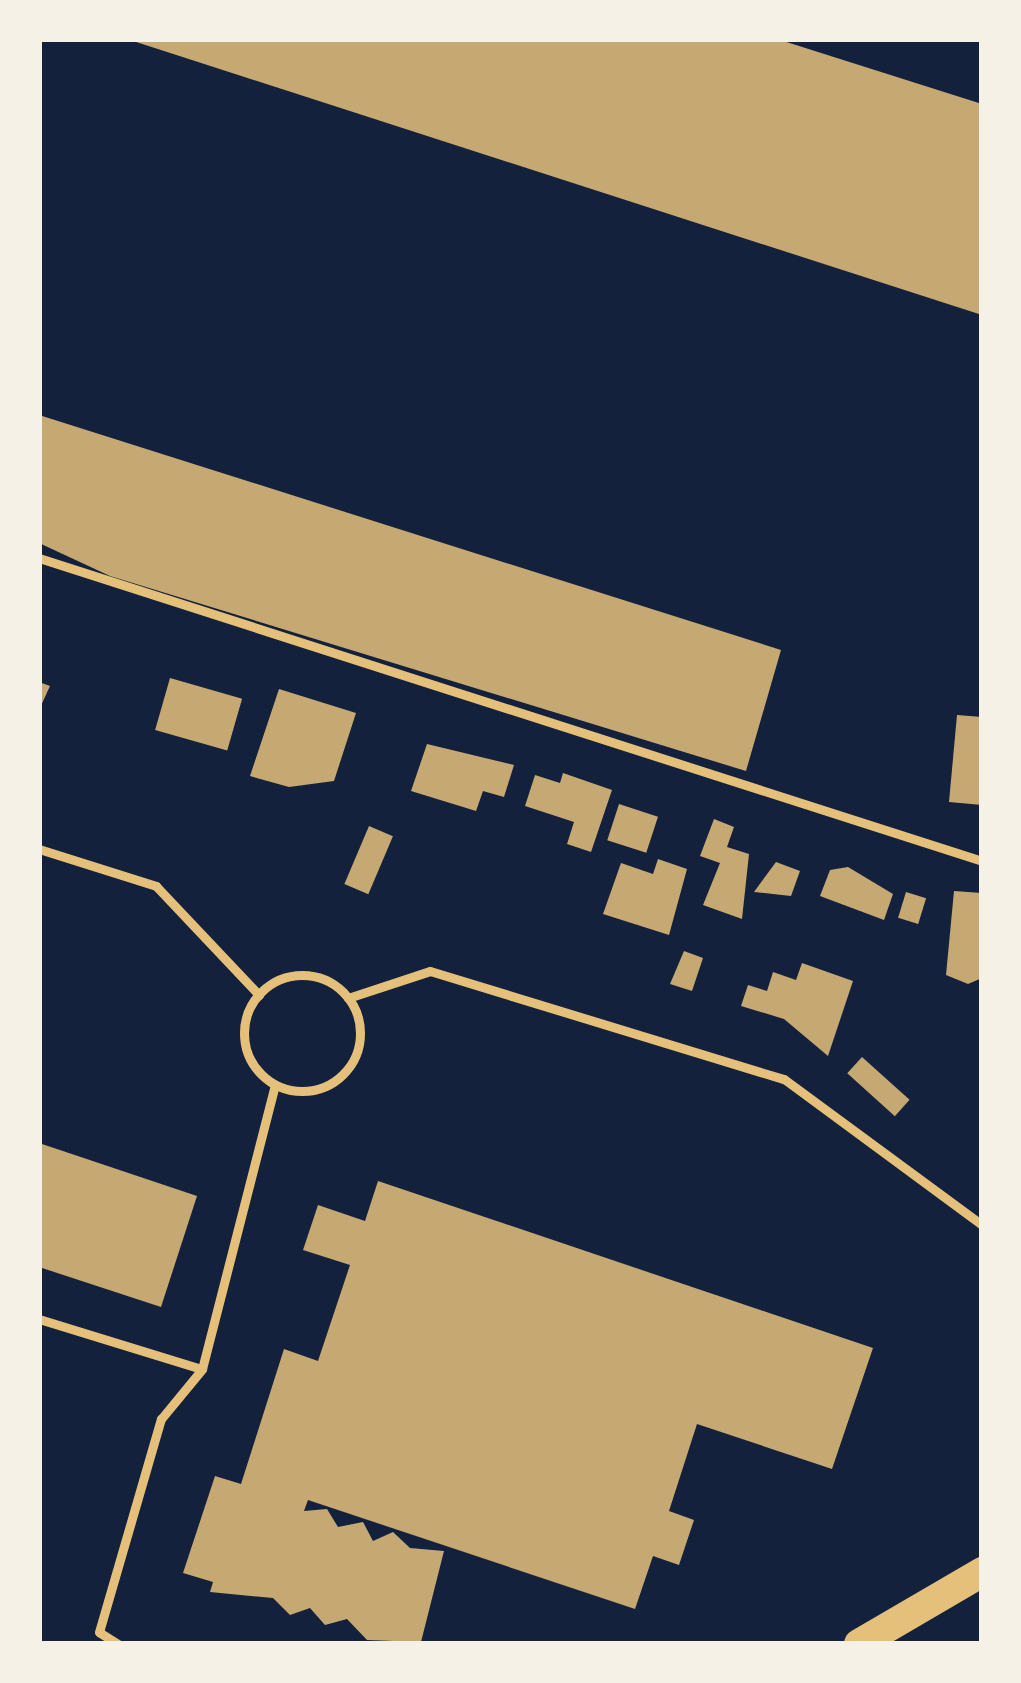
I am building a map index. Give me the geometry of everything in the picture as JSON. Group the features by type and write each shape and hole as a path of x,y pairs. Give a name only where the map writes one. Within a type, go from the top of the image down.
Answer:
{"main road":[{"path":"859,1644 982,1572"}],"lane":[{"path":"39,559 121,593 982,861"},
{"path":"39,849 156,886 259,995"},
{"path":"348,998 430,970 784,1078 982,1225"},
{"path":"304,975 348,998 361,1034 347,1071 314,1090 275,1085 245,1044 259,995 304,975"},
{"path":"118,1644 98,1632 160,1419 202,1369 275,1085"},
{"path":"39,1319 202,1369"}],"building":[{"path":"777,39 982,104 982,315 130,40"},
{"path":"39,415 781,650 746,771 110,576 39,543"},
{"path":"170,678 242,699 227,751 155,730"},
{"path":"39,682 50,686 39,710"},
{"path":"279,689 356,713 334,781 289,787 250,776"},
{"path":"957,715 982,717 982,805 949,802"},
{"path":"427,744 514,765 504,797 483,791 476,811 411,791"},
{"path":"563,773 612,790 591,852 567,844 574,822 525,806 535,775 560,783"},
{"path":"619,804 658,817 646,853 607,840"},
{"path":"714,819 734,827 727,847 749,854 742,919 703,905 720,863 700,856"},
{"path":"369,826 393,836 368,894 344,884"},
{"path":"658,859 687,869 669,935 603,914 621,863 653,874"},
{"path":"776,862 800,871 791,896 754,892"},
{"path":"848,867 893,894 884,920 820,896 830,870"},
{"path":"954,891 982,893 982,978 968,984 946,975"},
{"path":"906,892 926,898 918,924 898,918"},
{"path":"684,951 703,958 692,991 670,984"},
{"path":"802,963 853,981 828,1056 784,1019 741,1006 748,985 767,991 773,972 796,980"},
{"path":"862,1057 910,1100 895,1116 847,1073"},
{"path":"39,1143 197,1196 161,1307 39,1267"},
{"path":"378,1181 873,1348 832,1469 697,1424 669,1511 694,1520 679,1565 653,1556 635,1609 308,1500 304,1511 327,1509 338,1527 363,1522 373,1541 393,1532 410,1548 444,1551 421,1642 367,1640 347,1619 325,1625 310,1608 290,1615 273,1598 210,1592 213,1582 183,1573 215,1476 241,1484 284,1349 318,1361 350,1265 303,1250 318,1205 365,1221"}]}
